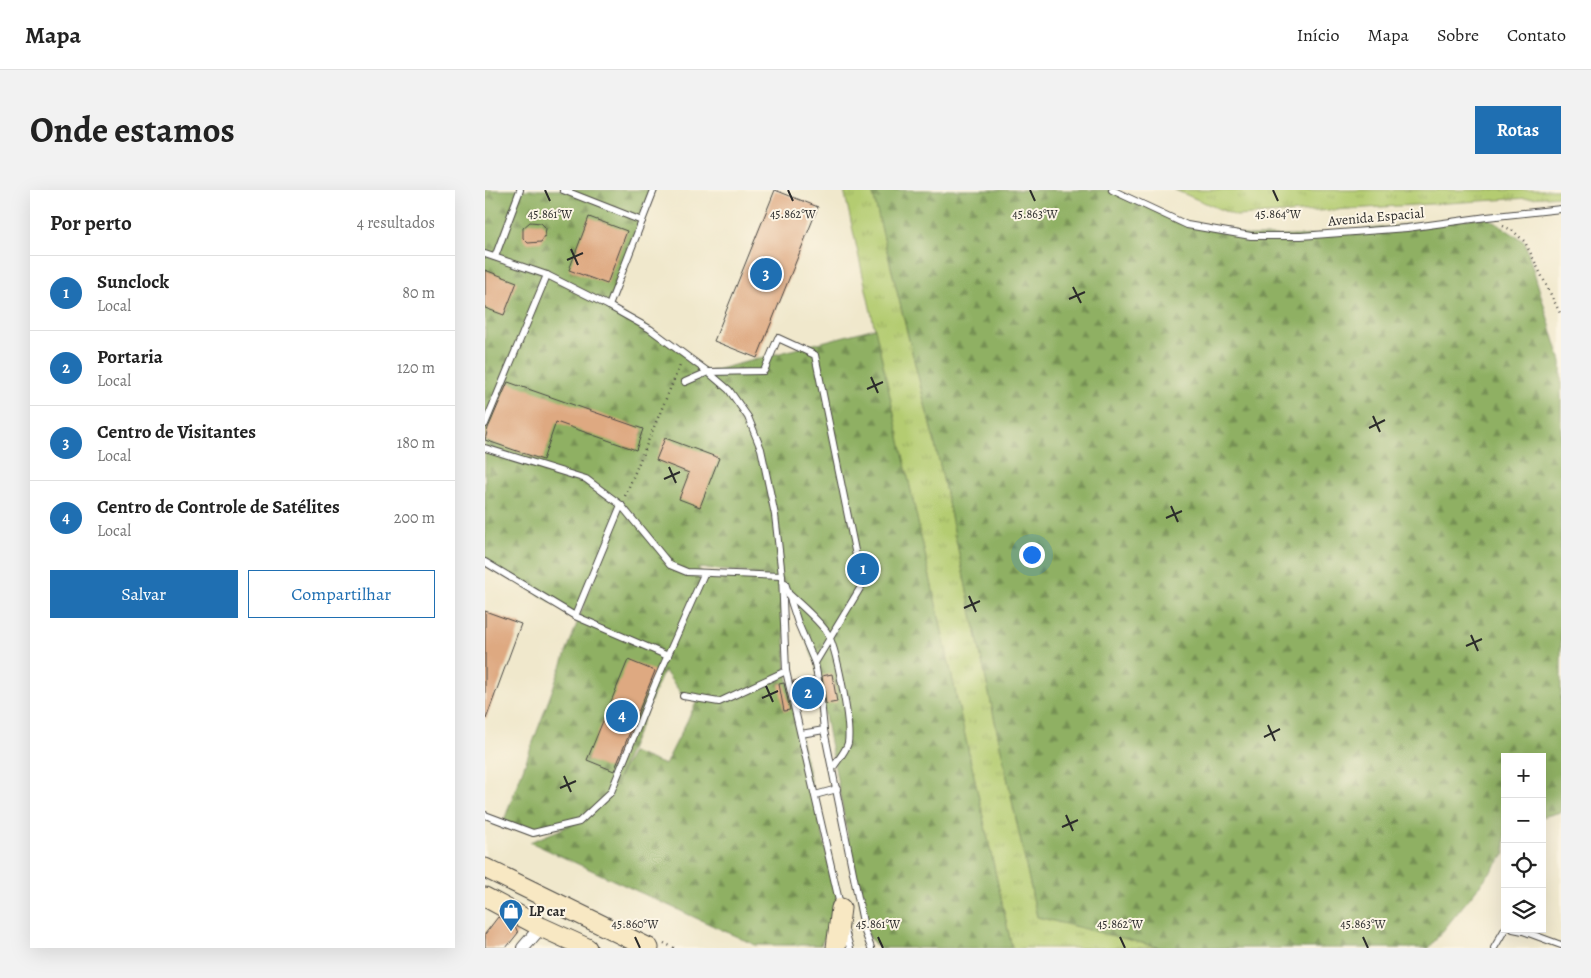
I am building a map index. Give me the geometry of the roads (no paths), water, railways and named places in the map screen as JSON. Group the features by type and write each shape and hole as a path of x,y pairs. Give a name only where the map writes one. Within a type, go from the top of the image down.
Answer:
{"main road":[{"path":"485,868 649,948"},
{"path":"485,897 541,927 587,948"},
{"path":"836,948 841,908"}],"street":[{"path":"523,948 541,927"}],"lane":[{"path":"495,257 520,190"},
{"path":"563,190 642,221"},
{"path":"609,306 654,190"},
{"name":"Avenida Espacial","path":"1112,190 1187,225 1251,236 1301,236 1407,228 1561,209"},
{"path":"485,254 547,275 650,329 729,390 748,417 761,449 775,515 782,576 786,671 849,948"},
{"path":"485,424 547,275"},
{"path":"685,382 708,372 763,371 778,338 815,355 862,584 815,663"},
{"path":"485,448 586,479 621,505 670,565 687,572 704,574 782,576"},
{"path":"575,616 621,505"},
{"path":"485,562 575,616 668,656"},
{"path":"485,815 533,833 579,822 611,792 656,682 704,574"},
{"path":"782,576 798,623 815,663 824,730 865,932 871,948"},
{"path":"789,593 826,631 841,685 849,729 848,745 832,769"},
{"path":"683,696 719,702 786,671"},
{"path":"801,734 824,730"},
{"path":"815,795 837,789"},
{"path":"1494,948 1503,933"},
{"path":"1528,933 1561,945"}],"place":[{"name":"Centro de Visitantes","path":"766,274"},
{"name":"Sunclock","path":"863,569"},
{"name":"Portaria","path":"808,693"},
{"name":"Centro de Controle de Satélites","path":"622,716"},
{"name":"LP car","path":"511,932"}]}
